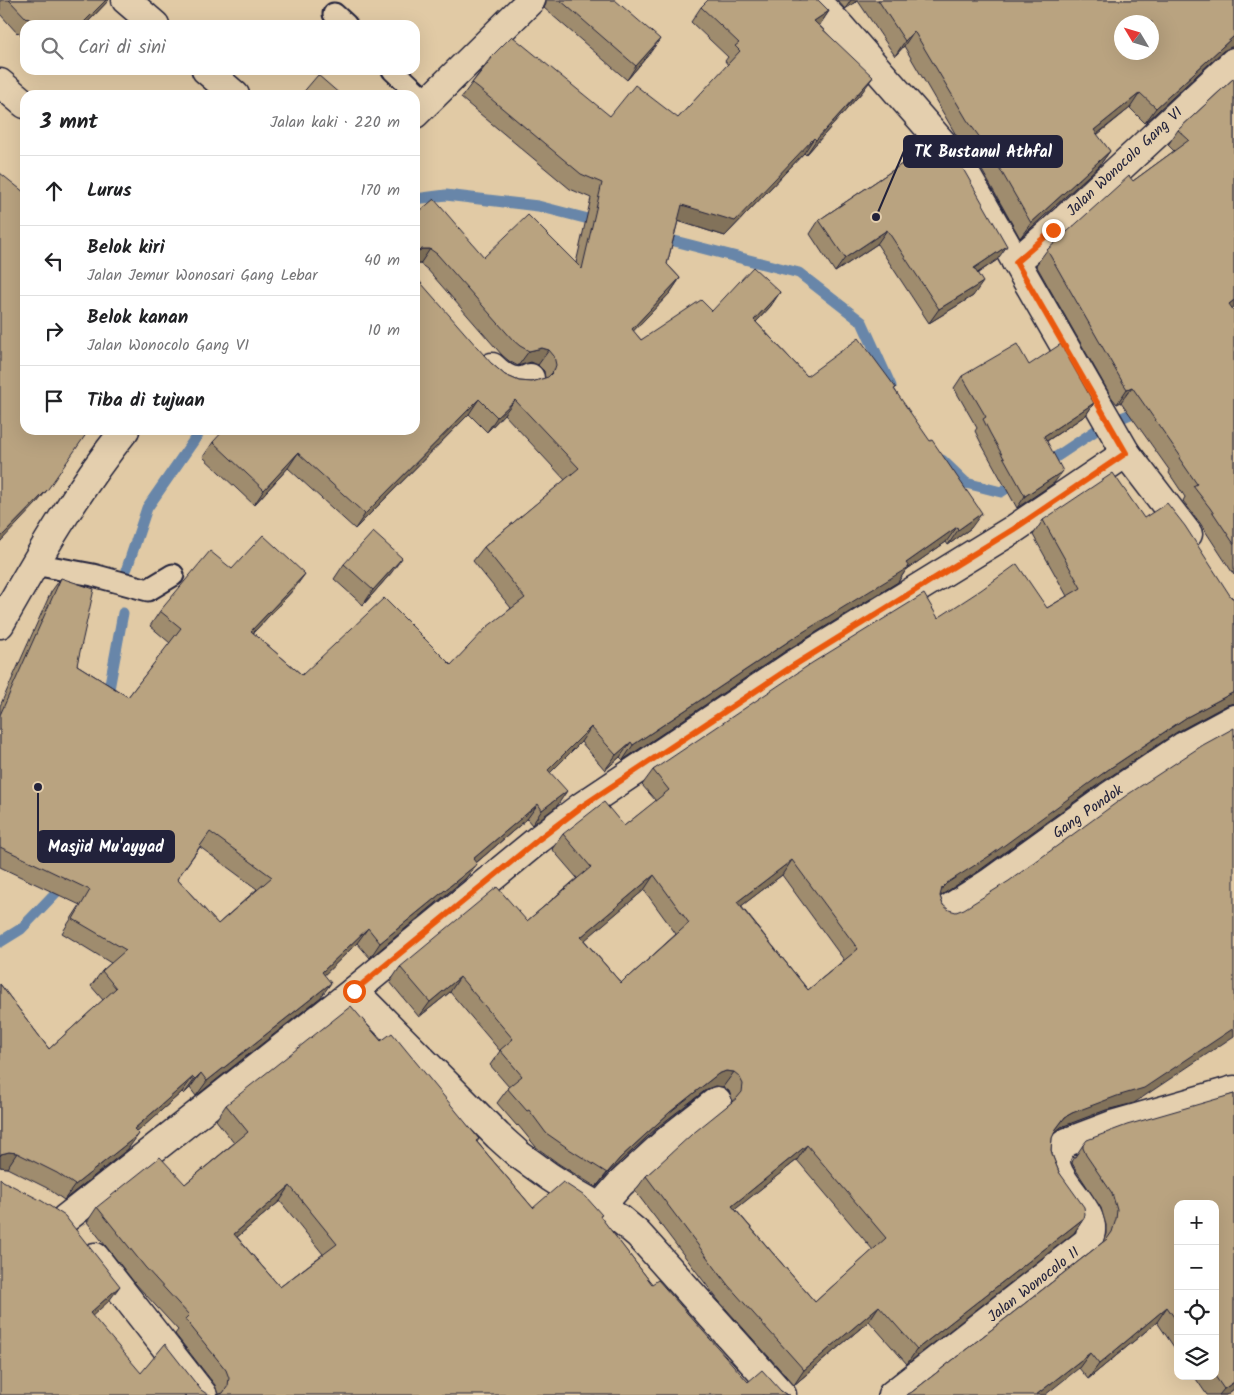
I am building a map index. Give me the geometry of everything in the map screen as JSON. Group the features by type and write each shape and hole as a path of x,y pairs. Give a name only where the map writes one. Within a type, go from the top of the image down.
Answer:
{"street":[{"path":"126,0 149,20"},
{"path":"421,108 531,0"},
{"path":"815,0 950,152 965,173 1116,435 1187,532 1202,556"},
{"name":"Jalan Wonocolo Gang VI","path":"1016,262 1234,62"},
{"path":"212,75 229,90"},
{"path":"0,83 20,100"},
{"path":"478,351 502,376 519,382 530,378"},
{"path":"0,624 34,564 103,457 120,435"},
{"path":"203,1395 56,1212 354,991 539,839 581,807 793,666 1014,529 1116,435"},
{"name":"Gang Pondok","path":"945,911 989,883 1184,746 1234,719"},
{"path":"354,991 518,1154 550,1177 620,1219 638,1234 782,1395"},
{"name":"Jalan Wonocolo II","path":"892,1395 1088,1242 1092,1232 1089,1218 1056,1167 1056,1154 1061,1146 1112,1125 1234,1090"},
{"path":"600,1207 620,1184 670,1138 717,1101"}],"lane":[{"path":"397,75 408,90"},
{"path":"34,564 93,575 148,590 173,575"}],"building":[{"path":"9,0 106,0 86,20 27,19"},
{"path":"560,0 615,0 660,39 636,66"},
{"path":"708,0 818,0 829,11 814,21 873,77 816,140 814,138 735,221 682,205 667,264 680,278 632,329 641,340 701,300 712,311 753,267 780,292 754,320 807,376 859,338 896,388 894,389 982,513 958,530 957,527 906,563 909,567 795,637 633,745 631,742 616,755 591,727 548,770 567,791 542,810 538,804 473,859 477,864 380,943 368,928 322,972 331,983 207,1081 201,1073 195,1079 193,1077 134,1129 139,1134 75,1185 57,1173 17,1153 9,1152 0,1156 0,984 49,1049 116,988 102,971 126,950 73,919 90,890 0,847 0,715 61,578 94,589 77,665 128,697 181,628 160,611 210,551 232,569 263,535 305,574 251,631 302,675 384,598 451,665 487,627 525,598 484,547 579,468 515,400 497,417 479,399 365,514 298,453 264,490 213,442 219,435 420,435 420,282 491,363 505,375 519,381 532,382 548,377 554,371 556,365 554,356 549,350 542,348 529,351 520,346 437,254 430,249 420,250 420,211 434,199 484,257 528,215 582,269 602,183 581,174 472,83 491,57 512,36 610,116 635,85 678,118 740,51 735,46 739,43 701,7","holes":["210,832 272,877 218,924 177,879"]},
{"path":"878,0 1234,0 1234,36 1156,108 1140,93 1094,130 1110,151 1031,223 989,150 967,120 914,31 905,41"},
{"path":"318,75 335,90 305,90"},
{"path":"1234,78 1234,300 1229,304 1234,311 1234,544 1193,486 1197,484 1179,458 1181,457 1132,387 1127,389 1123,383 1047,250 1129,176 1133,181 1189,140 1178,130"},
{"path":"939,139 962,167 1007,246 974,268 983,282 939,309 887,230 845,258 819,220"},
{"path":"0,173 20,189 20,435 86,435 48,489 0,538"},
{"path":"1017,344 1029,365 1061,344 1094,403 1044,436 1063,471 1025,496 983,419 986,417 962,376"},
{"path":"1113,473 1144,518 1167,503 1185,526 1234,599 1234,692 1187,717 1109,769 991,855 947,883 942,888 940,896 943,905 949,910 956,912 964,909 1009,881 1127,795 1203,745 1234,728 1234,1028 1144,1088 1117,1096 1065,1117 1052,1138 1051,1150 1059,1172 1084,1207 1084,1218 917,1349 879,1306 804,1370 728,1285 646,1176 691,1135 737,1098 742,1092 743,1084 739,1076 734,1072 726,1071 718,1074 670,1112 620,1158 607,1173 546,1133 529,1110 527,1111 507,1088 522,1076 500,1050 513,1039 460,977 430,1002 400,967 497,887 527,921 591,867 563,834 604,802 624,826 669,790 653,770 812,663 924,594 938,618 1017,564 1047,608 1081,588 1043,520","holes":["792,860 858,949 808,990 737,902","654,875 689,923 621,983 581,937","807,1145 886,1238 815,1302 732,1206"]},
{"path":"373,532 402,558 373,590 344,564"},
{"path":"351,1006 381,1041 392,1033 479,1139 476,1141 533,1208 563,1182 586,1197 602,1215 600,1216 652,1284 658,1280 748,1382 762,1370 787,1395 217,1395 223,1393 228,1386 229,1378 226,1370 185,1319 189,1315 145,1267 97,1207 160,1157 185,1184 248,1132 226,1105","holes":["290,1186 337,1244 280,1287 234,1234"]},
{"path":"1234,1094 1234,1382 1224,1389 1218,1380 1219,1200 1174,1200 1174,1317 1167,1307 1099,1364 1090,1353 1036,1395 906,1395 1107,1239 1112,1232 1117,1210 1112,1193 1086,1155 1083,1145 1087,1140 1127,1125"},
{"path":"0,1178 65,1216 120,1286 90,1313 141,1373 165,1344 201,1390 211,1395 0,1395"}],"waterway":[{"path":"420,198 446,195 538,206 600,222"},
{"path":"659,237 799,273 862,322 891,386"},
{"path":"1044,465 1104,425 1143,409"},
{"path":"127,568 147,508 198,435"},
{"path":"942,460 966,483 1001,492 1018,481"},
{"path":"107,700 123,613"},
{"path":"0,942 21,929 65,883"}],"place":[{"name":"TK Bustanul Athfal","path":"876,217"},
{"name":"Masjid Mu'ayyad","path":"38,787"}],"route":[{"path":"354,991 539,839 581,807 793,666 1014,529 1126,453 1016,262 1053,230"}]}
